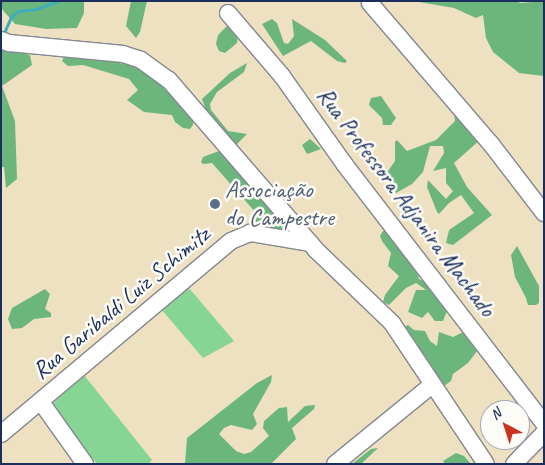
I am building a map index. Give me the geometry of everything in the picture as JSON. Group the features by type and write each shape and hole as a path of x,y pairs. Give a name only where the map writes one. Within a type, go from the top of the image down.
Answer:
{"street":[{"path":"370,3 490,144 544,213"},
{"name":"Rua Professora Adjanira Machado","path":"228,13 282,76 345,165 544,423"},
{"path":"1,40 9,44 123,54 140,60 158,71 168,80 310,243 392,323 486,464"},
{"name":"Rua Garibaldi Luiz Schimitz","path":"1,434 231,241 250,233 310,243"},
{"path":"335,464 432,385"},
{"path":"41,402 85,464"},
{"path":"514,464 544,433"}],"green space":[{"path":"2,1 84,1 84,13 77,28 46,29 15,24 1,8"},
{"path":"131,1 147,1 140,32 136,38 126,26"},
{"path":"413,1 517,1 520,3 544,1 544,76 519,73 493,52 486,38 483,15 476,18 454,8"},
{"path":"272,19 277,23 284,43 288,44 294,36 292,19 325,40 347,61 345,63 337,61 311,41 283,56 262,24"},
{"path":"227,26 238,35 237,43 225,53 219,51 216,44 218,35"},
{"path":"1,48 30,55 32,65 2,86 15,121 17,179 6,188 4,167 1,167"},
{"path":"65,55 103,59 141,68 160,81 193,120 193,125 190,129 183,128 175,122 172,115 144,112 127,100 138,90 129,79 83,65 68,66 62,61"},
{"path":"247,63 244,72 217,92 210,104 211,110 228,131 247,134 236,145 207,113 202,99 230,73"},
{"path":"381,96 396,118 391,125 383,125 382,118 369,105 371,98"},
{"path":"454,113 481,139 454,163 467,187 492,215 453,245 446,243 449,230 474,213 461,195 449,203 439,214 437,212 427,187 428,180 446,199 453,191 446,183 446,168 433,171 444,153 443,146 430,146 423,172 412,184 396,193 392,188 388,171 395,161 395,142 397,140 407,151 436,140 455,121"},
{"path":"310,139 321,149 307,154 302,145"},
{"path":"219,151 290,230 287,233 252,225 251,218 256,213 212,163 203,164 201,162 203,157"},
{"path":"383,231 390,232 413,258 419,279 436,287 443,297 447,311 443,321 435,321 428,312 422,318 408,312 416,290 426,290 416,283 406,288 389,305 383,302 385,295 399,276 388,266 391,253 380,236"},
{"path":"517,246 539,286 539,303 536,305 528,305 515,277 511,255"},
{"path":"189,288 234,341 203,358 161,309"},
{"path":"45,289 50,294 45,309 51,313 51,317 34,319 22,328 12,329 8,319 12,308"},
{"path":"408,325 414,330 425,331 430,341 437,346 439,332 453,337 463,332 469,335 475,343 477,351 468,363 453,374 451,381 444,386 404,327"},
{"path":"84,375 152,460 148,464 97,464 51,405"},
{"path":"272,375 271,382 253,414 257,424 252,430 231,425 224,428 219,434 236,451 244,454 251,452 269,436 263,428 264,421 279,408 287,407 288,422 305,406 315,405 314,409 292,428 296,439 271,464 185,464 187,438 257,383"},
{"path":"378,448 361,464 352,464 371,449"},
{"path":"456,453 464,456 471,464 445,464 443,461"}],"waterway":[{"path":"3,35 11,17 18,11 36,9 58,1"}],"place":[{"name":"Associação do Campestre","path":"215,204"}]}
